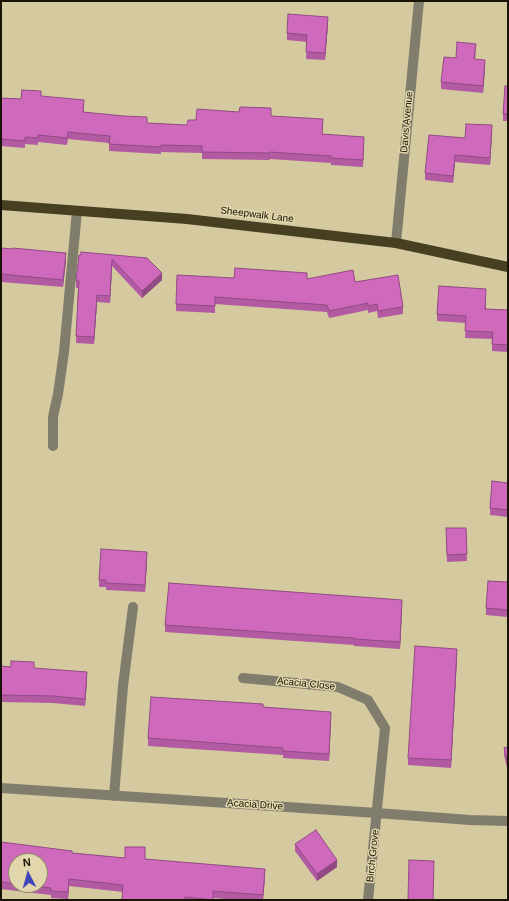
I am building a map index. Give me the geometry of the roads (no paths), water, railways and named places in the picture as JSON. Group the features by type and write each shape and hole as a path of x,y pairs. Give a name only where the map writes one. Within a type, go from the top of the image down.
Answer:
{"main road":[{"name":"Sheepwalk Lane","path":"1,205 187,219 396,243 508,267"}],"street":[{"name":"Davis Avenue","path":"396,243 419,1"},
{"path":"54,446 53,417 64,352 77,211"},
{"path":"114,796 123,686 133,607"},
{"name":"Acacia Close","path":"243,678 338,687 368,700 385,728 378,813"},
{"name":"Acacia Drive","path":"1,788 470,820 508,821"},
{"name":"Birch Grove","path":"368,900 378,813"}]}
